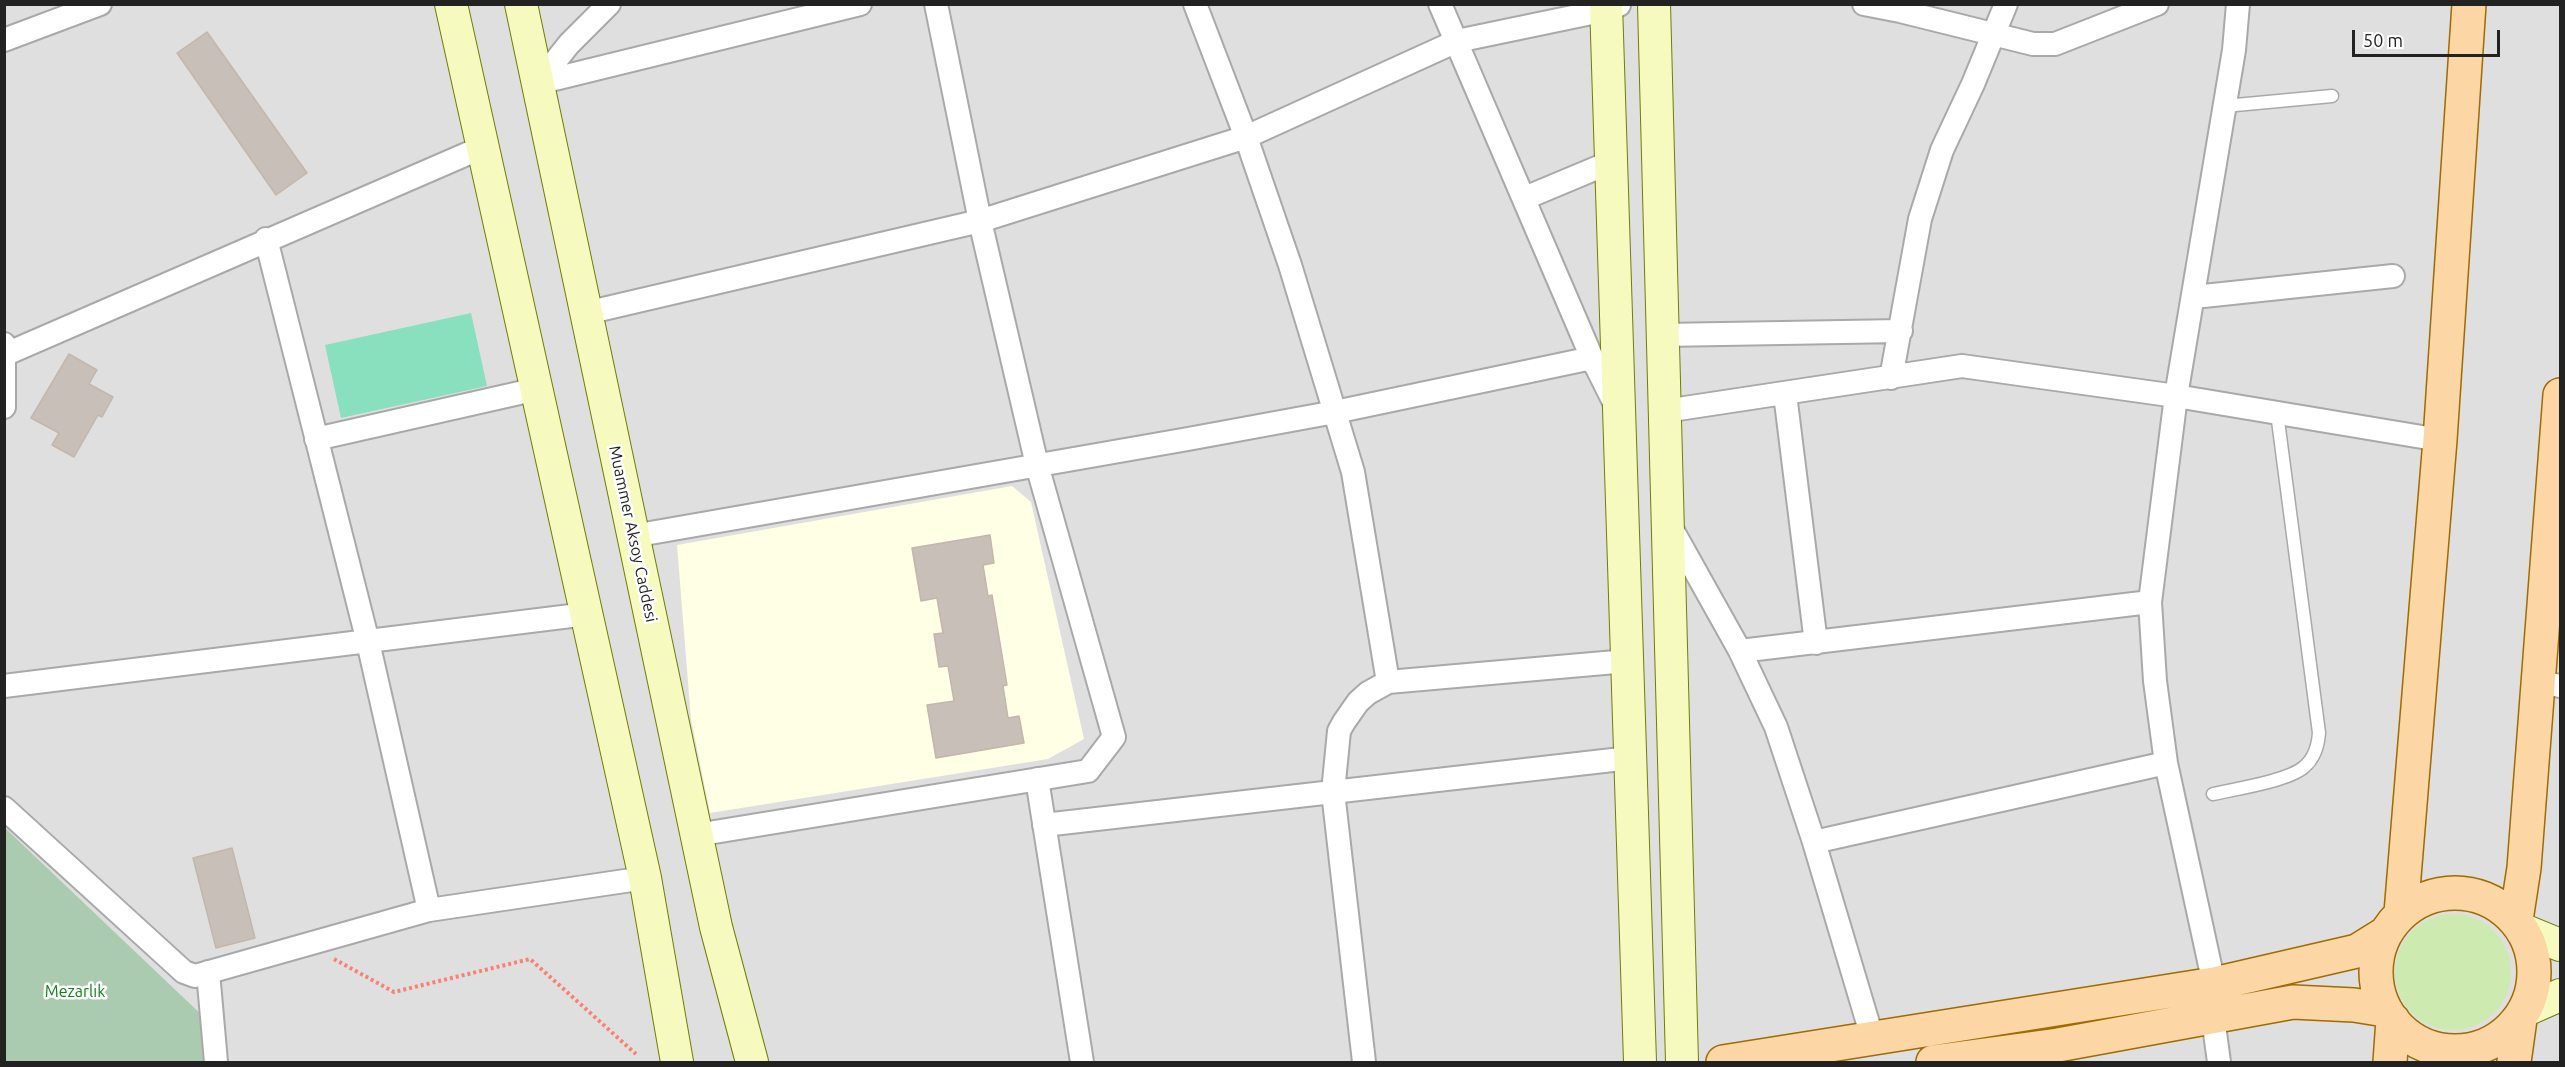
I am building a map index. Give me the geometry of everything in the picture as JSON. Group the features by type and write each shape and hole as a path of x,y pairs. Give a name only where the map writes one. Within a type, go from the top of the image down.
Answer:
{"main road":[{"path":"2469,4 2440,440 2394,923 2377,957 2376,984 2389,1015 2401,1031 2424,1046 2450,1052 2477,1049 2501,1037 2522,1015"},
{"path":"2518,925 2550,684 2560,395"},
{"path":"1723,1062 1873,1040 2214,984 2357,951 2423,899 2447,893 2473,894 2496,904 2518,925 2529,942 2535,967 2532,994 2522,1015 2514,1062"},
{"path":"1933,1062 2059,1054 2293,1002 2354,1005 2389,1015"},
{"path":"2389,1015 2390,1062"}],"street":[{"path":"4,40 100,4"},
{"path":"452,4 645,878 677,1062"},
{"name":"Muammer Aksoy Caddesi","path":"521,4 696,836 716,927 752,1062"},
{"path":"538,84 569,44 609,4"},
{"path":"538,84 860,4"},
{"path":"696,836 1088,771 1114,737 1037,465 980,221 936,4"},
{"path":"1195,4 1246,136 1290,265 1353,472 1388,682"},
{"path":"1440,4 1592,358 1668,522 1740,651 1776,727 1814,842 1873,1040"},
{"path":"1654,4 1682,1062"},
{"path":"1864,4 2033,44 2055,44 2157,4"},
{"path":"1891,378 1920,219 1942,150 2006,4"},
{"path":"2214,984 2166,763 2155,681 2150,602 2176,396 2234,50 2238,4"},
{"path":"586,313 980,221 1246,136 1457,41 1611,6 1611,162 1640,1062"},
{"path":"4,407 5,349 483,147"},
{"path":"1525,198 1611,162"},
{"path":"266,239 368,642 429,910"},
{"path":"2194,297 2393,276"},
{"path":"1663,335 1901,331"},
{"path":"633,536 1335,412 1592,358"},
{"path":"1619,413 1665,411 1962,366 2176,396 2440,440"},
{"path":"316,439 537,389"},
{"path":"1785,394 1816,643"},
{"path":"1740,651 2150,602"},
{"path":"4,686 587,614"},
{"path":"1364,1062 1333,792 1340,731 1344,722 1358,702 1368,693 1388,682 1627,661"},
{"path":"1044,825 1630,758"},
{"path":"1814,842 2166,763"},
{"path":"1037,779 1082,1062"},
{"path":"4,808 184,972 195,976 429,910 645,878"},
{"path":"2518,925 2560,945"},
{"path":"208,972 216,1062"},
{"path":"2522,1015 2560,995"},
{"path":"2213,1018 2218,1062"}],"lane":[{"path":"2225,106 2332,96"},
{"path":"2213,794 2299,771 2310,760 2318,743 2277,413"}],"path":[{"path":"307,944 394,992 530,959 636,1053"}],"shaded area":[{"path":"5,5 2560,5 2560,1062 5,1062"},
{"path":"1012,486 1031,502 1084,739 1048,759 710,813 691,719 677,545"}],"green space":[{"path":"471,313 487,386 341,418 325,345"},
{"name":"Mezarlık","path":"4,827 207,1020 211,1062 5,1062"},
{"path":"2453,914 2475,918 2494,931 2507,950 2511,972 2507,994 2494,1013 2475,1026 2453,1030 2431,1026 2412,1013 2399,994 2395,972 2399,950 2412,931 2431,918"}],"building":[{"path":"207,32 307,173 276,195 177,53"},
{"path":"69,354 97,370 89,384 113,397 102,417 98,415 74,457 52,445 59,433 31,418"},
{"path":"990,535 994,563 983,565 988,596 992,595 1007,685 1003,686 1008,718 1019,716 1024,743 936,758 927,705 954,701 948,666 939,667 934,634 943,633 937,598 921,601 912,548"},
{"path":"232,848 255,938 216,948 193,858"}]}
